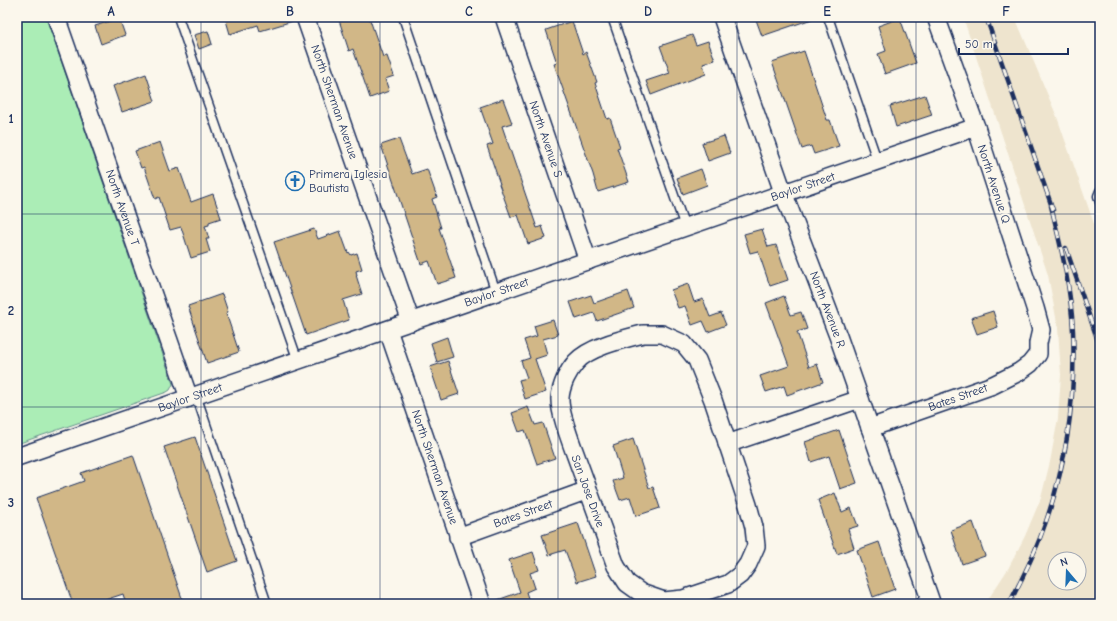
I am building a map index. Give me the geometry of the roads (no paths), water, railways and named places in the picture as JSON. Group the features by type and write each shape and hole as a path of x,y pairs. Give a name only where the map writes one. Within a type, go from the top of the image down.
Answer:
{"street":[{"name":"North Avenue T","path":"56,17 192,397"},
{"name":"North Sherman Avenue","path":"305,17 411,322"},
{"name":"North Avenue S","path":"504,17 588,260"},
{"name":"North Avenue R","path":"722,17 783,192 838,336 928,603"},
{"name":"North Avenue Q","path":"936,17 976,127 1041,330 1038,343 1038,354"},
{"name":"Baylor Street","path":"17,457 388,330 783,192 976,127"},
{"name":"North Sherman Avenue","path":"388,330 482,604"},
{"name":"San Jose Drive","path":"643,334 662,334 684,344 697,360 727,444 754,527 756,546 748,564 740,575 728,584 683,599 664,600 641,594 627,583 616,566 588,490 563,418 560,398 565,379 577,361 587,354 611,343 643,334"},
{"name":"Bates Street","path":"870,428 993,385 1019,372 1030,364 1038,354"},
{"path":"727,444 860,399"},
{"name":"Bates Street","path":"458,537 588,490"}],"lane":[{"path":"178,17 298,360"},
{"path":"403,17 496,292"},
{"path":"612,17 685,227"},
{"path":"828,17 877,160"},
{"path":"1100,191 1098,196 1100,202"},
{"path":"192,397 267,604"}],"railway":[{"path":"986,17 1053,210"},
{"path":"1009,604 1033,555 1049,513 1067,436 1073,384 1072,315 1065,268 1051,206"},
{"path":"1066,248 1100,347"}],"place":[{"name":"Primera Iglesia Bautista","path":"295,181"}]}
